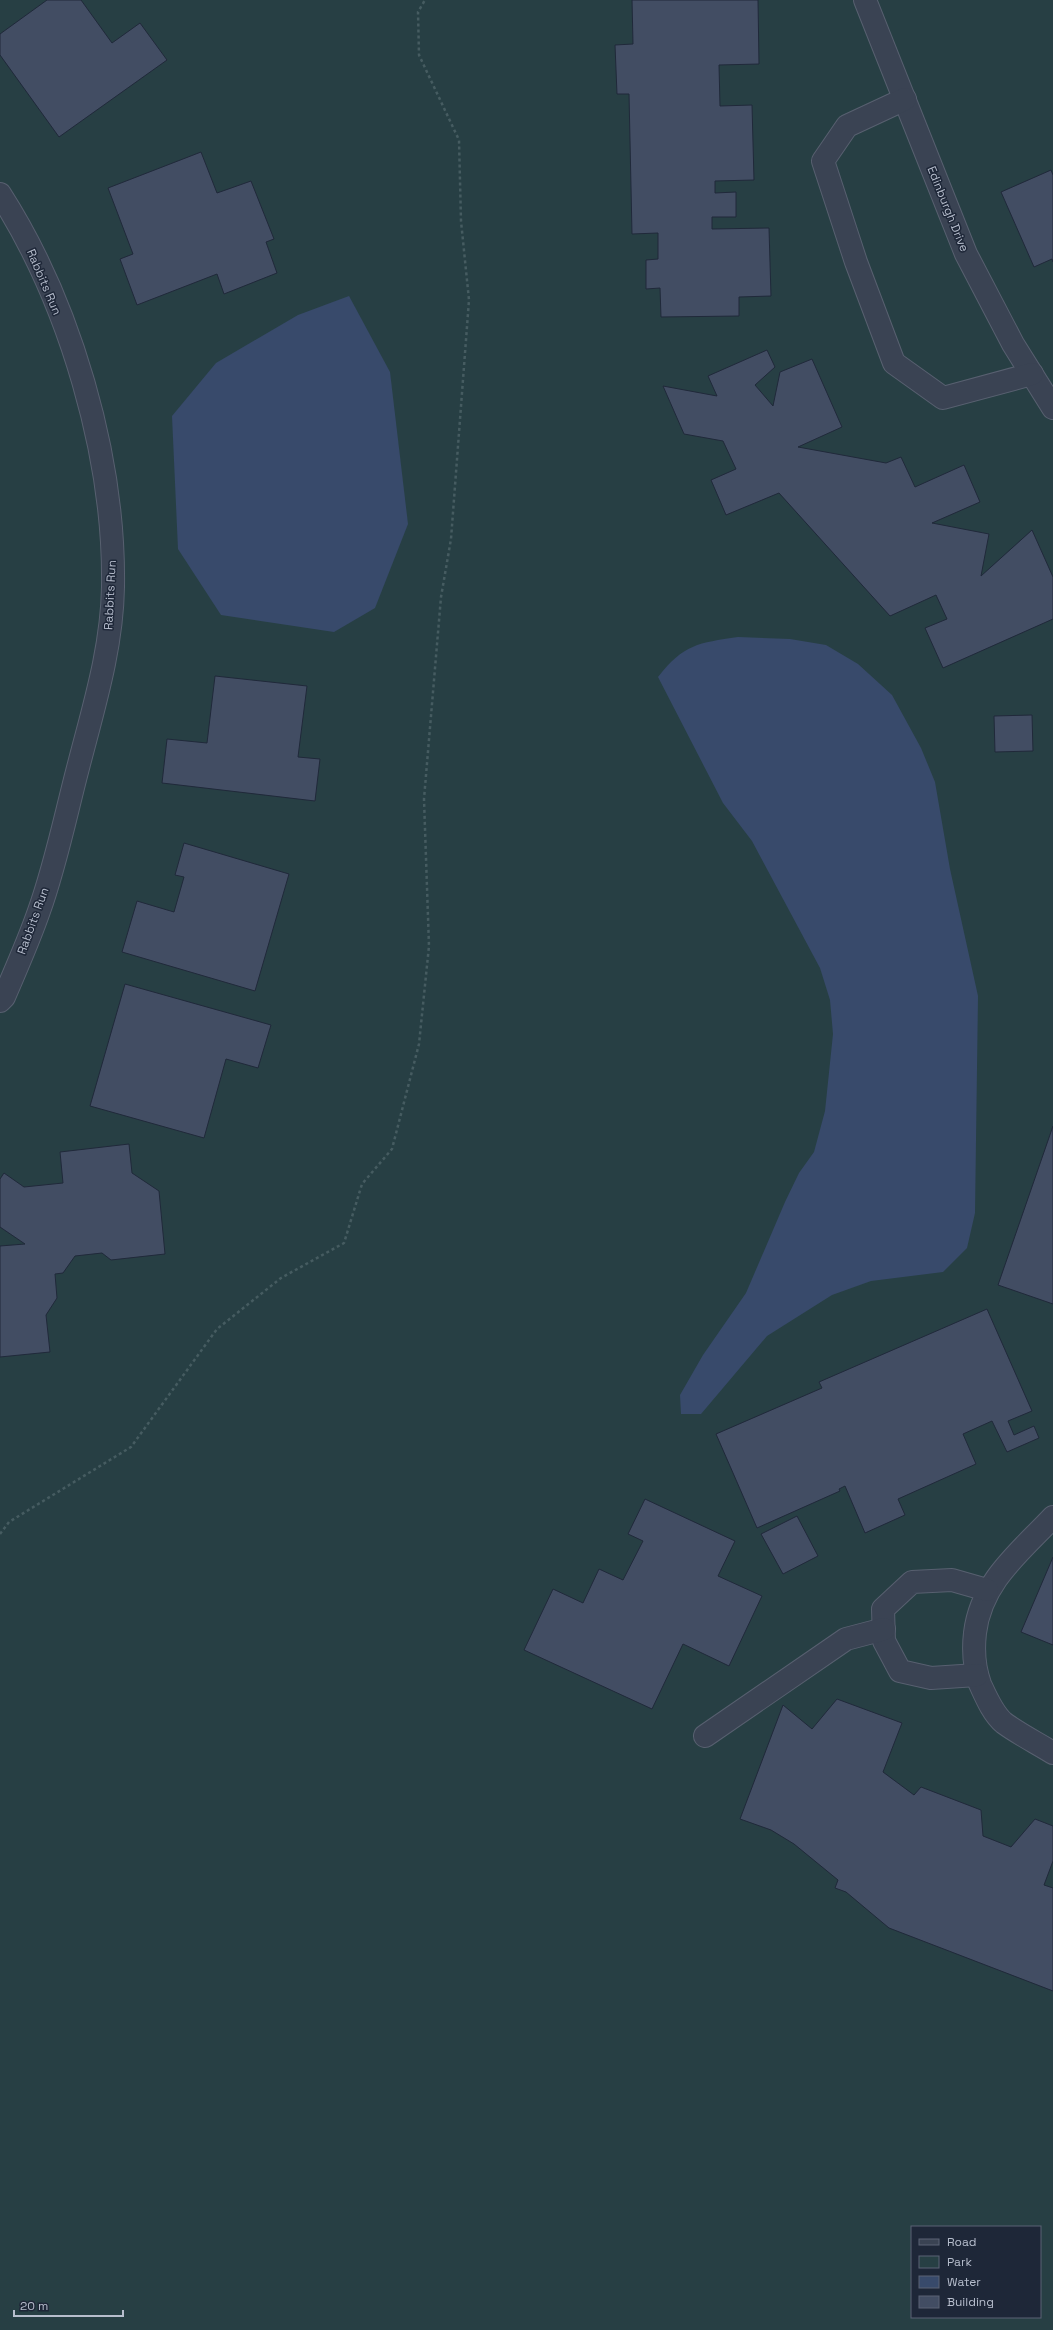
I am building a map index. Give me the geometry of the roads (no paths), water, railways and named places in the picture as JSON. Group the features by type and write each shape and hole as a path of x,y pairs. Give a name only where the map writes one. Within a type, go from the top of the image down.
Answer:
{"street":[{"name":"Edinburgh Drive","path":"865,0 966,254 1013,344 1053,408"},
{"path":"905,99 847,126 823,161 856,262 894,364 943,398 1032,374"},
{"name":"Rabbits Run","path":"0,194 13,214 46,279 78,367 102,460 112,537 113,589 105,666 40,911 4,997 0,1001"},
{"path":"1053,1517 1004,1569 987,1590 977,1615 973,1649 977,1675 987,1700 1003,1722 1053,1753"},
{"path":"977,1675 931,1678 900,1671 884,1641 883,1609 912,1582 952,1580 987,1590"},
{"path":"705,1736 846,1639 884,1629"}],"water":[{"path":"349,296 390,372 408,524 375,608 334,632 221,615 178,549 172,416 216,363 298,315"},
{"path":"738,637 790,639 826,645 858,664 892,695 921,748 935,782 950,869 978,996 975,1213 967,1248 943,1272 871,1281 832,1295 767,1336 701,1414 681,1414 680,1395 703,1355 746,1293 785,1202 799,1173 814,1152 825,1111 833,1034 830,1000 820,968 752,841 723,803 658,677 667,666 684,651 712,641"}]}
